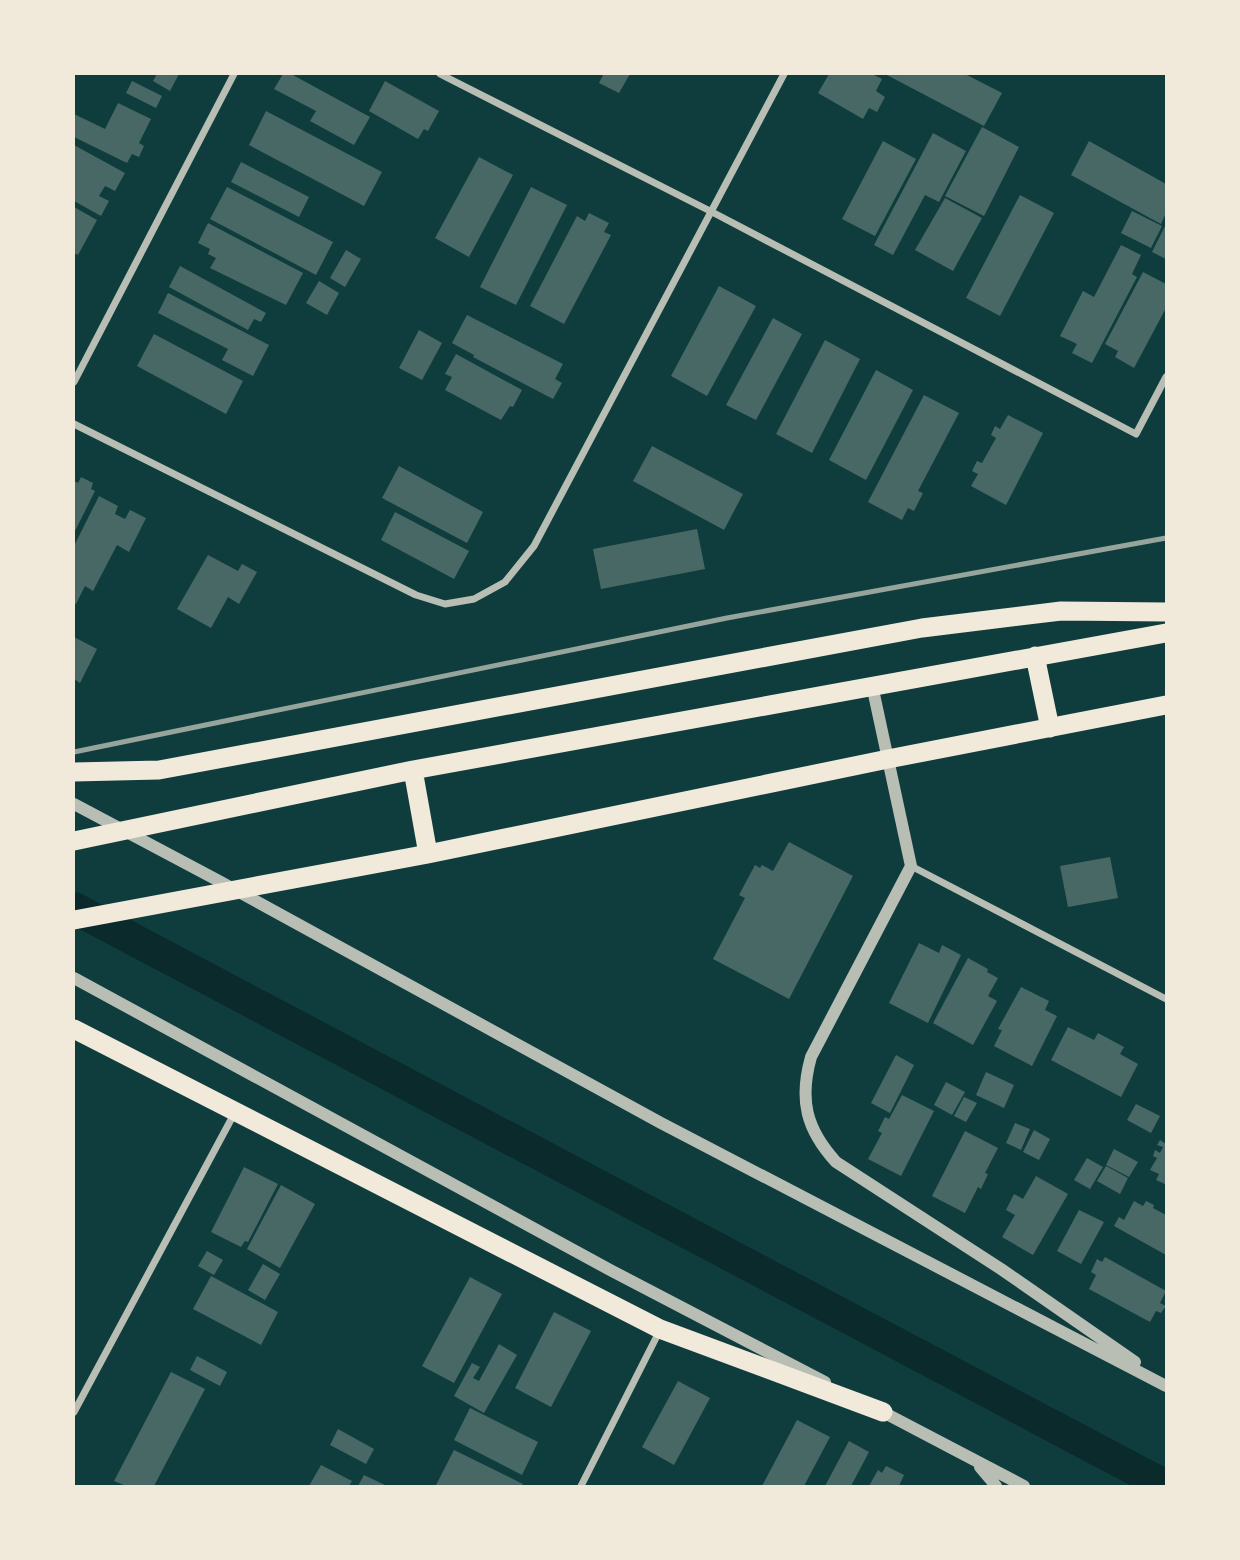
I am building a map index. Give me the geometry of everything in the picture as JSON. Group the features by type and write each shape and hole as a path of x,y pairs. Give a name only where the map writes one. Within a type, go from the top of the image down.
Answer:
{"highway":[{"path":"74,772 159,771 922,628 1061,611 1167,612"},
{"path":"74,841 412,770 1167,633"},
{"path":"1035,656 1050,728"},
{"path":"74,920 428,854 888,759 1167,705"},
{"path":"412,770 428,854"},
{"path":"74,1029 660,1329 883,1412"}],"street":[{"path":"74,382 234,74"},
{"path":"440,74 712,212 1136,434 1167,377"},
{"path":"74,424 416,595 445,604 474,599 505,582 534,546 784,74"},
{"path":"872,685 911,866 811,1057 804,1081 810,1124 819,1143 836,1162 1001,1269 1167,1385"},
{"path":"74,804 661,1123 1167,1385"},
{"path":"911,866 1167,999"},
{"path":"74,978 612,1271 1024,1486"},
{"path":"74,1412 236,1112"},
{"path":"580,1486 660,1329"},
{"path":"976,1461 996,1486"}],"building":[{"path":"157,74 179,74 170,91 153,81"},
{"path":"283,74 291,74 370,117 354,145 310,121 316,111 274,89"},
{"path":"599,74 630,74 619,93 599,83 603,75"},
{"path":"829,74 872,74 882,79 876,91 885,97 877,112 869,108 863,119 818,93"},
{"path":"885,74 965,74 1002,93 984,126"},
{"path":"132,81 162,96 156,108 126,93"},
{"path":"385,81 439,111 428,131 424,129 418,139 369,111"},
{"path":"118,103 151,119 139,143 144,146 139,157 132,154 127,163 74,137 74,114 105,129"},
{"path":"266,111 382,172 364,206 249,145"},
{"path":"982,127 1019,147 984,216 945,196"},
{"path":"933,133 966,151 939,202 925,195 893,255 874,245"},
{"path":"883,141 916,159 875,236 842,219"},
{"path":"1089,141 1166,184 1166,213 1161,224 1071,175"},
{"path":"74,145 125,173 115,191 105,186 99,196 109,201 101,216 74,201"},
{"path":"479,157 513,175 469,257 435,238"},
{"path":"241,162 309,197 299,217 231,182"},
{"path":"227,187 333,242 316,275 210,219"},
{"path":"531,187 567,205 516,305 480,287"},
{"path":"1020,195 1054,213 1000,316 966,298"},
{"path":"945,198 982,218 953,271 915,250"},
{"path":"74,207 97,220 78,255 74,253"},
{"path":"1132,211 1162,226 1151,248 1121,233"},
{"path":"589,213 609,223 604,232 611,235 564,324 530,306 577,216 585,221"},
{"path":"208,223 303,273 286,305 210,268 216,258 208,254 210,249 198,243"},
{"path":"1166,224 1166,259 1152,252"},
{"path":"1121,245 1141,255 1132,274 1137,277 1092,363 1072,353 1077,344 1060,336 1083,291 1094,297"},
{"path":"346,250 361,259 345,287 330,278"},
{"path":"180,266 266,313 261,322 254,319 248,330 169,287"},
{"path":"1143,272 1166,284 1166,308 1134,368 1115,357 1118,351 1105,344"},
{"path":"319,281 339,293 327,315 306,303"},
{"path":"719,286 756,306 707,396 671,376"},
{"path":"168,293 269,345 253,376 222,360 228,349 158,313"},
{"path":"467,315 563,364 555,379 562,383 553,399 452,343"},
{"path":"773,318 802,334 756,420 726,405"},
{"path":"419,330 442,343 422,380 399,368"},
{"path":"154,334 243,381 226,414 137,366"},
{"path":"825,340 860,359 812,453 776,434"},
{"path":"456,354 522,390 513,407 510,406 501,420 445,390 452,377 445,374"},
{"path":"876,370 913,390 866,480 829,460"},
{"path":"924,395 959,413 918,491 923,493 914,511 908,508 902,520 868,502"},
{"path":"1008,415 1043,433 1006,505 971,486 978,474 972,471 977,461 982,463 996,438 991,435 995,426 1000,429"},
{"path":"652,446 743,494 724,530 633,481"},
{"path":"399,466 483,512 467,543 382,498"},
{"path":"81,477 93,483 91,489 95,491 74,533 74,481 78,483"},
{"path":"99,496 118,506 115,514 125,519 130,510 146,518 129,552 117,545 93,591 85,586 76,604 74,546"},
{"path":"395,512 469,551 454,579 381,540"},
{"path":"697,529 705,569 601,589 593,549"},
{"path":"208,555 238,571 242,564 257,572 239,604 228,597 211,628 177,609"},
{"path":"74,637 97,649 80,683 74,679"},
{"path":"789,842 853,876 789,999 713,959 745,898 739,895 755,865 760,868 762,865 773,871"},
{"path":"1110,857 1118,898 1068,907 1060,866"},
{"path":"919,943 939,953 942,945 961,955 928,1023 889,1003"},
{"path":"968,958 998,978 988,996 997,1001 973,1045 933,1023"},
{"path":"1021,987 1049,1001 1045,1010 1057,1016 1032,1066 994,1046 1002,1030 998,1029"},
{"path":"1068,1027 1094,1040 1098,1033 1124,1047 1120,1054 1138,1064 1121,1097 1051,1060"},
{"path":"896,1055 914,1065 890,1113 871,1103"},
{"path":"986,1072 1014,1085 1004,1108 976,1095"},
{"path":"946,1082 965,1092 952,1115 934,1105"},
{"path":"902,1095 934,1111 901,1176 868,1159 882,1133 878,1131 885,1117 889,1119"},
{"path":"964,1097 977,1103 966,1122 954,1116"},
{"path":"1136,1104 1160,1116 1151,1133 1127,1120"},
{"path":"1015,1123 1030,1129 1021,1150 1006,1143"},
{"path":"1034,1130 1050,1139 1039,1160 1023,1152"},
{"path":"965,1131 998,1148 985,1173 988,1174 981,1189 978,1187 965,1213 932,1196"},
{"path":"1160,1140 1166,1144 1165,1184 1156,1180 1159,1174 1150,1170 1157,1158 1153,1156 1155,1150 1160,1153 1163,1147 1157,1145"},
{"path":"1114,1149 1138,1162 1129,1177 1106,1165"},
{"path":"1087,1158 1103,1167 1090,1189 1074,1180"},
{"path":"1106,1166 1128,1178 1120,1194 1097,1181"},
{"path":"244,1167 278,1184 248,1242 245,1241 241,1247 211,1232"},
{"path":"1036,1176 1068,1194 1033,1255 1002,1237 1015,1215 1006,1210 1014,1194 1023,1199"},
{"path":"281,1185 315,1204 280,1268 247,1249"},
{"path":"1134,1201 1143,1206 1146,1201 1166,1215 1166,1255 1114,1226 1119,1217 1124,1220"},
{"path":"1079,1210 1104,1222 1081,1264 1057,1251"},
{"path":"207,1251 223,1260 214,1275 198,1266"},
{"path":"1105,1257 1166,1291 1160,1303 1166,1306 1161,1313 1156,1311 1150,1322 1089,1289 1096,1275 1091,1272 1097,1259 1102,1262"},
{"path":"263,1264 280,1274 265,1300 248,1290"},
{"path":"211,1276 278,1312 261,1345 193,1309"},
{"path":"470,1277 502,1294 454,1383 422,1366"},
{"path":"554,1312 591,1331 551,1407 515,1388"},
{"path":"499,1344 517,1355 484,1413 454,1396 472,1363 480,1367 473,1378 479,1381"},
{"path":"197,1356 227,1372 220,1386 190,1370"},
{"path":"171,1372 205,1389 154,1486 126,1486 114,1481"},
{"path":"678,1381 710,1398 674,1465 642,1447"},
{"path":"470,1408 538,1442 522,1475 454,1440"},
{"path":"797,1420 830,1437 804,1486 762,1486"},
{"path":"338,1429 374,1449 366,1464 330,1445"},
{"path":"849,1441 869,1452 851,1486 825,1486"},
{"path":"454,1450 523,1484 522,1486 436,1485"},
{"path":"321,1465 352,1481 349,1486 309,1486"},
{"path":"886,1466 904,1475 899,1486 869,1486 878,1470 882,1473"},
{"path":"364,1475 387,1486 358,1486"}],"waterway":[{"path":"74,908 1166,1486"}],"railway":[{"path":"74,752 727,618 1166,538"}]}
